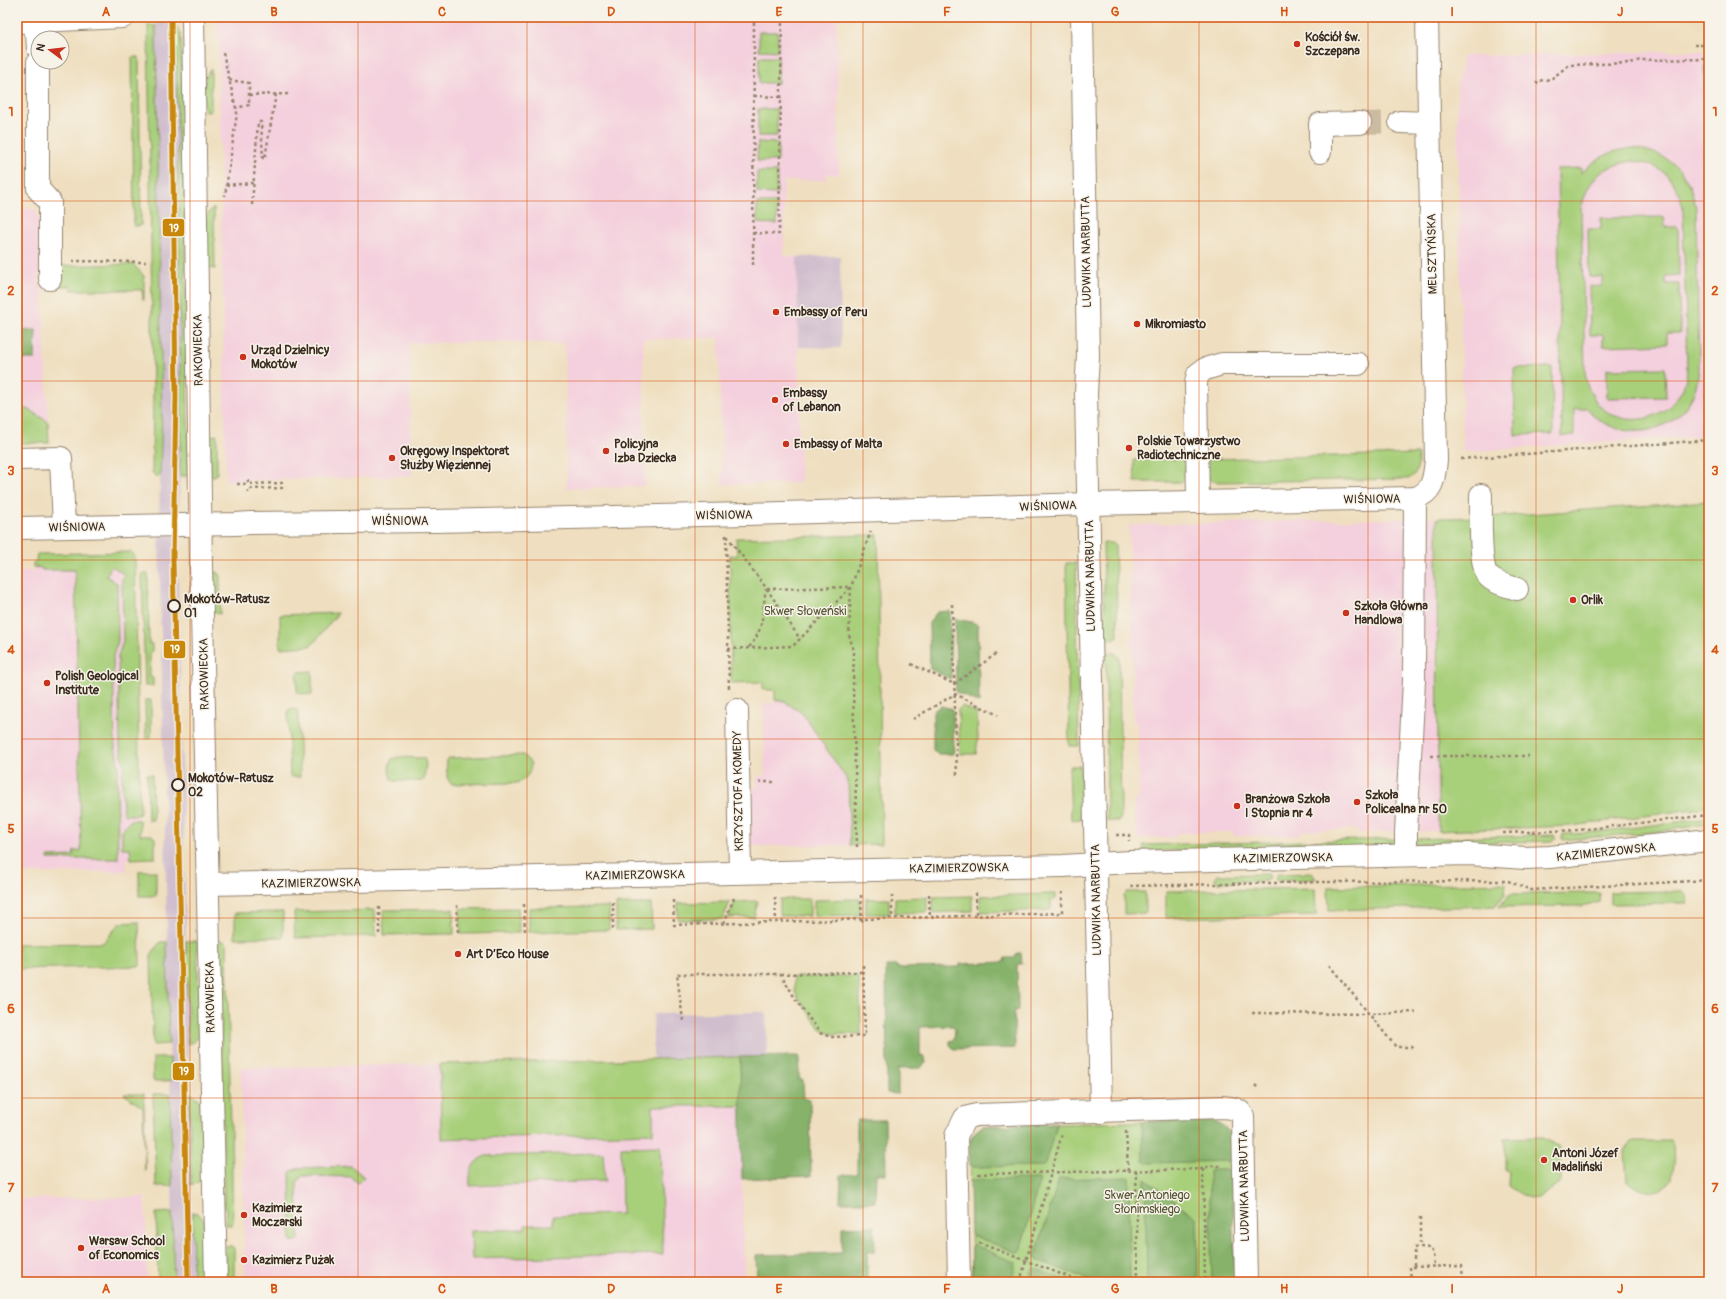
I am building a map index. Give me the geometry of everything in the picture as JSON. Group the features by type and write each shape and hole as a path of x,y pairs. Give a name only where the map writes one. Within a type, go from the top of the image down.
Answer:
{"street":[{"path":"36,30 32,20 123,17"},
{"name":"RAKOWIECKA","path":"193,17 201,524 216,1282"},
{"name":"LUDWIKA NARBUTTA","path":"1082,17 1088,357 1086,393 1101,1112"},
{"name":"MELSZTYŃSKA","path":"1406,856 1422,494 1434,475 1436,460 1427,17"},
{"path":"38,70 38,189 50,202 50,270"},
{"path":"1400,122 1429,123"},
{"path":"1320,152 1320,124 1360,123"},
{"path":"1198,502 1196,383 1198,374 1205,369 1222,364 1358,364"},
{"path":"17,459 61,458 64,527"},
{"name":"WIŚNIOWA","path":"17,528 731,515 1422,494"},
{"path":"1481,495 1483,562 1488,576 1493,580 1517,588"},
{"name":"KRZYSZTOFA KOMEDY","path":"737,710 740,872"},
{"name":"KAZIMIERZOWSKA","path":"208,884 1469,854 1525,858 1550,857 1709,840"},
{"name":"LUDWIKA NARBUTTA","path":"959,1282 956,1136 965,1118 976,1115 1223,1107 1236,1109 1241,1112 1243,1116 1246,1282"}],"path":[{"path":"753,265 754,17"},
{"path":"753,233 779,234 782,17"},
{"path":"1694,45 1709,45"},
{"path":"223,53 237,113 225,196"},
{"path":"1536,84 1537,81 1551,79 1569,65 1631,63 1640,60 1709,59"},
{"path":"229,80 249,83 249,105 236,108"},
{"path":"252,205 258,122 261,122 263,158 265,158 276,94"},
{"path":"249,95 291,94"},
{"path":"754,96 781,97"},
{"path":"226,185 254,183"},
{"path":"50,270 146,262"},
{"path":"1461,459 1709,440"},
{"path":"237,484 248,482 282,483 282,488 248,489 248,494"},
{"path":"857,847 853,687 854,652 849,635 851,587 871,530"},
{"path":"726,534 800,639"},
{"path":"766,589 851,587"},
{"path":"728,649 793,646 851,587"},
{"path":"749,648 758,636 763,620 766,589"},
{"path":"952,604 957,777"},
{"path":"954,684 996,654"},
{"path":"911,664 954,684"},
{"path":"955,694 998,714"},
{"path":"913,719 955,694"},
{"path":"1425,756 1529,756"},
{"path":"764,782 777,782"},
{"path":"1130,886 1321,882 1508,881 1531,890 1709,880"},
{"path":"673,900 674,924 724,923 976,917 1062,913 1062,892"},
{"path":"976,893 976,917"},
{"path":"929,894 930,918"},
{"path":"862,895 862,925"},
{"path":"892,895 892,918"},
{"path":"775,897 776,921"},
{"path":"724,923 734,898"},
{"path":"613,902 613,930"},
{"path":"524,904 524,932"},
{"path":"457,905 458,934"},
{"path":"379,907 379,936"},
{"path":"781,974 796,1000 820,1032 831,1037 865,1036 863,963"},
{"path":"1329,965 1396,1047 1414,1047"},
{"path":"684,1021 677,974 863,972"},
{"path":"1252,1013 1370,1014 1416,1012"},
{"path":"1255,1085 1258,1088"},
{"path":"1126,1129 1128,1170"},
{"path":"1020,1282 1063,1131"},
{"path":"977,1174 1203,1169 1209,1166 1225,1166"},
{"path":"1203,1169 1205,1282"},
{"path":"1136,1170 1138,1282"},
{"path":"1420,1217 1420,1248"},
{"path":"978,1242 1082,1282"},
{"path":"1414,1266 1414,1248 1430,1248 1433,1253 1434,1266"},
{"path":"1411,1282 1410,1267 1462,1266 1463,1282"}],"shaded area":[{"path":"157,17 174,17 176,27 181,417 179,510 170,514 159,516 162,417"},
{"path":"218,17 561,17 561,26 580,22 580,17 906,17 906,20 837,18 839,175 826,174 826,180 784,181 784,256 797,257 800,483 722,484 719,338 643,339 645,486 567,488 565,343 487,342 409,343 412,476 226,481"},
{"path":"1704,51 1709,280 1709,435 1463,452 1457,87 1463,56"},
{"path":"17,209 34,209 39,217 39,284 42,286 49,443 17,443"},
{"path":"840,256 841,348 798,347 797,257"},
{"path":"1437,518 1438,831 1358,833 1358,829 1300,831 1299,835 1234,836 1233,832 1176,833 1176,837 1136,838 1135,800 1139,800 1138,723 1134,722 1129,525"},
{"path":"159,535 178,535 191,1185 190,1211 192,1212 193,1282 174,1282"},
{"path":"112,560 132,572 138,859 126,859 127,871 17,874 17,571 34,571 33,563"},
{"path":"775,700 784,701 803,714 848,781 850,845 749,846 747,788 757,788 757,776 765,776 763,704 775,703"},
{"path":"766,1012 767,1056 653,1059 653,1014"},
{"path":"740,1057 744,1282 245,1282 241,1068"},
{"name":"Warsaw School of Economics","path":"145,1197 147,1282 17,1282 17,1199"}],"green space":[{"path":"148,25 156,26 162,417 160,476 156,477 152,472 153,393"},
{"path":"176,27 181,33 189,476 180,476 181,399"},
{"path":"759,32 778,32 778,51 759,50"},
{"path":"132,57 139,57 141,226 134,226"},
{"path":"759,57 778,57 778,83 759,83"},
{"path":"1704,66 1709,66 1709,280"},
{"path":"211,69 211,111 207,112 204,108 204,82"},
{"path":"758,109 777,109 777,136 758,136"},
{"path":"758,142 778,143 778,161 757,161"},
{"path":"1633,148 1646,150 1667,159 1683,174 1693,195 1696,208 1699,368 1696,385 1693,395 1686,407 1667,424 1642,431 1629,431 1604,423 1594,416 1586,407 1585,409 1574,409 1574,436 1562,436 1557,169 1581,168 1581,173 1598,159 1625,149","holes":["1633,161 1652,166 1667,175 1677,189 1683,208 1687,369 1683,389 1671,405 1660,413 1648,418 1635,419 1622,418 1611,414 1600,406 1592,395 1587,383 1585,371 1581,210 1587,190 1592,182 1605,170 1622,163"]},
{"path":"757,172 777,172 777,194 757,193"},
{"path":"757,203 777,203 777,224 757,223"},
{"path":"214,208 215,269 207,268 206,219 209,212"},
{"path":"1664,217 1665,227 1678,227 1679,275 1666,276 1666,284 1679,284 1680,333 1667,333 1667,344 1603,346 1603,335 1590,335 1589,286 1602,286 1602,277 1589,277 1588,229 1601,229 1601,218"},
{"path":"133,264 144,276 144,300 142,290 72,290 71,286 56,286 56,266"},
{"path":"17,330 36,330 35,359 17,359"},
{"path":"1552,367 1553,434 1515,435 1514,368"},
{"path":"1665,368 1666,397 1607,398 1607,369"},
{"path":"19,409 28,409 48,422 49,443 17,443 17,417 20,417"},
{"path":"217,435 217,473 215,476 210,476 210,436"},
{"path":"1418,454 1418,465 1416,472 1408,479 1215,482 1209,479 1207,459"},
{"path":"1186,456 1186,478 1181,482 1135,482 1134,460 1177,459"},
{"name":"Orlik","path":"1709,501 1709,807 1571,826 1438,831 1437,518 1488,517"},
{"name":"Skwer Słoweński","path":"878,535 882,844 850,845 848,781 803,714 784,701 775,700 775,690 763,690 763,682 731,683 730,555 737,556 736,538"},
{"path":"1103,543 1113,543 1115,545 1118,636 1115,639 1108,639 1105,633"},
{"path":"131,552 135,556 140,813 138,815 125,815 123,813 122,777 124,765 120,747 118,656 123,641 122,579 125,575 112,566 106,576 117,583 118,641 113,656 115,747 119,767 117,777 118,859 48,859 48,857 73,856 74,851 81,851 75,570 42,570 42,568 33,567 33,563 36,561 37,554"},
{"path":"1066,563 1076,563 1079,746 1069,746"},
{"path":"211,572 217,572 220,574 220,614 213,612"},
{"path":"142,574 148,574 149,644 152,644 152,652 150,653 150,677 153,678 153,686 145,686"},
{"path":"950,611 951,679 930,669 929,623 937,612"},
{"path":"338,613 313,644 309,646 280,648 280,615"},
{"path":"955,619 972,622 978,625 979,703 956,692"},
{"path":"1106,653 1115,653 1119,657 1121,817 1119,821 1107,821"},
{"path":"312,671 312,695 297,693 297,674 299,672"},
{"path":"145,700 151,700 151,738 146,738"},
{"path":"941,706 953,709 954,754 938,754 933,750 933,711"},
{"path":"962,706 977,713 978,738 976,754 960,754 958,710"},
{"path":"289,709 296,709 298,711 300,777 290,777"},
{"path":"523,755 531,763 530,770 523,780 517,783 451,784 448,779 447,760 450,758"},
{"path":"399,757 424,758 426,764 424,779 422,781 395,781 391,779 389,769 390,764 392,759"},
{"path":"1069,766 1080,766 1081,819 1071,820"},
{"path":"147,774 152,774 153,820 148,820"},
{"path":"1709,818 1709,824 1655,832 1562,839 1562,835 1564,834 1589,833"},
{"path":"131,820 140,821 140,835 152,835 155,838 155,858 131,859 130,848 122,848 122,829"},
{"path":"1554,835 1556,837 1553,841 1413,844 1413,839"},
{"path":"1399,839 1399,845 1144,851 1143,845"},
{"path":"139,871 156,871 156,896 139,896"},
{"path":"1312,873 1316,879 1277,881 1275,879 1277,874"},
{"path":"1268,874 1270,876 1267,881 1217,882 1215,880 1215,877 1218,875"},
{"path":"1506,883 1505,894 1495,906 1329,910 1328,887"},
{"path":"1315,888 1316,915 1166,918 1166,891"},
{"path":"1683,891 1687,896 1687,903 1610,904 1610,892"},
{"path":"1127,892 1145,892 1145,913 1124,914 1124,896"},
{"path":"1600,893 1599,902 1581,906 1499,907 1510,894"},
{"path":"1056,894 1056,899 1051,900 1051,910 981,912 980,896"},
{"path":"972,896 972,911 933,913 933,897"},
{"path":"927,897 927,912 895,913 895,898"},
{"path":"780,899 810,899 810,916 780,916"},
{"path":"860,899 860,915 814,916 814,900"},
{"path":"866,899 889,899 889,914 866,914"},
{"path":"758,901 754,917 728,918 735,902"},
{"path":"730,902 723,919 678,920 678,903"},
{"path":"616,904 651,904 652,929 616,930"},
{"path":"609,907 609,930 529,932 529,908"},
{"path":"518,908 519,932 517,933 461,934 460,909"},
{"path":"453,909 454,934 384,935 383,910"},
{"path":"375,910 376,936 295,938 294,912"},
{"path":"283,912 283,937 235,938 235,913"},
{"path":"139,922 140,966 17,969 17,944 103,943 120,923"},
{"path":"186,941 197,941 200,1036 188,1044"},
{"path":"219,941 224,941 227,944 233,1223 231,1225 225,1225 226,1210 224,1206 222,1023"},
{"path":"160,942 167,942 169,1044 153,1045 151,955"},
{"path":"1017,953 1021,953 1022,964 1018,964 1017,966 1018,1011 1014,1011 1015,1048 954,1049 950,1045 950,1041 954,1040 955,1028 953,1026 920,1027 920,1056 925,1057 926,1063 920,1068 898,1069 898,1094 887,1093 886,966 897,966 897,968 960,967 960,964 1004,962 1005,958 1014,958"},
{"path":"859,976 861,1034 832,1034 821,1030 797,996 795,992 794,977"},
{"path":"799,1056 799,1079 803,1080 804,1099 810,1099 811,1176 742,1179 740,1057"},
{"path":"740,1057 741,1106 653,1106 653,1133 441,1139 440,1064"},
{"path":"153,1058 170,1058 171,1081 153,1081"},
{"path":"189,1093 198,1098 201,1102 203,1177 199,1182 191,1185"},
{"path":"124,1094 144,1094 145,1171 143,1108"},
{"path":"153,1094 170,1094 172,1186 156,1186"},
{"path":"857,1120 885,1120 886,1174 876,1174 875,1202 840,1202 841,1175 857,1174"},
{"name":"Skwer Antoniego Słonimskiego","path":"1208,1120 1223,1126 1228,1131 1232,1139 1235,1282 972,1282 970,1139 975,1132 983,1126"},
{"path":"1208,1120 1216,1122 1227,1129 1232,1146 1232,1161 1148,1163 1143,1160 1142,1122"},
{"path":"1057,1124 1044,1166 970,1167 971,1139 983,1126"},
{"path":"1542,1137 1560,1148 1560,1183 1540,1197 1530,1198 1508,1186 1509,1172 1505,1171 1505,1138"},
{"path":"1633,1141 1670,1141 1673,1145 1675,1155 1672,1181 1650,1193 1640,1190 1627,1181 1625,1151"},
{"path":"660,1146 663,1254 472,1259 471,1231 525,1229 525,1225 553,1225 553,1216 622,1214 621,1147"},
{"path":"603,1153 605,1181 470,1186 472,1167 477,1161 486,1156"},
{"path":"351,1166 364,1177 358,1183 351,1177 302,1176 297,1183 299,1241 291,1241 290,1172 299,1168"},
{"path":"1209,1170 1232,1170 1235,1282 1212,1282"},
{"path":"1129,1177 1130,1282 1094,1282 1037,1260 1035,1257 1059,1179"},
{"path":"1040,1179 1020,1251 1018,1253 971,1235 970,1180"},
{"path":"1145,1179 1197,1218 1198,1282 1147,1282"},
{"path":"172,1212 174,1282 158,1282 156,1213"},
{"path":"192,1212 197,1213 204,1219 205,1282 193,1282"},
{"path":"874,1226 875,1252 867,1252 867,1282 757,1282 756,1255 842,1253 842,1227"},
{"path":"972,1244 1016,1263 1011,1282 972,1282"},
{"path":"225,1246 231,1246 234,1248 234,1282 227,1282"},
{"path":"1034,1268 1070,1282 1028,1282"}],"tunnel":[{"path":"1360,123 1400,122"}],"transit line":[{"name":"19","path":"171,17 176,395 173,559 188,1282"}],"place":[{"name":"Kościół św. Szczepana","path":"1297,44"},
{"name":"Embassy of Peru","path":"776,312"},
{"name":"Mikromiasto","path":"1137,324"},
{"name":"Urząd Dzielnicy Mokotów","path":"243,357"},
{"name":"Embassy of Lebanon","path":"775,400"},
{"name":"Embassy of Malta","path":"786,444"},
{"name":"Polskie Towarzystwo Radiotechniczne","path":"1129,448"},
{"name":"Policyjna Izba Dziecka","path":"606,451"},
{"name":"Okręgowy Inspektorat Służby Więziennej","path":"392,458"},
{"name":"Orlik","path":"1573,600"},
{"name":"Mokotów-Ratusz 01","path":"174,606"},
{"name":"Szkoła Główna Handlowa","path":"1346,613"},
{"name":"Polish Geological Institute","path":"47,683"},
{"name":"Mokotów-Ratusz 02","path":"178,785"},
{"name":"Szkoła Policealna nr 50","path":"1357,802"},
{"name":"Branżowa Szkoła I Stopnia nr 4","path":"1237,806"},
{"name":"Art D’Eco House","path":"458,954"},
{"name":"Antoni Józef Madaliński","path":"1544,1160"},
{"name":"Kazimierz Moczarski","path":"244,1215"},
{"name":"Warsaw School of Economics","path":"81,1248"},
{"name":"Kazimierz Pużak","path":"244,1260"}]}
